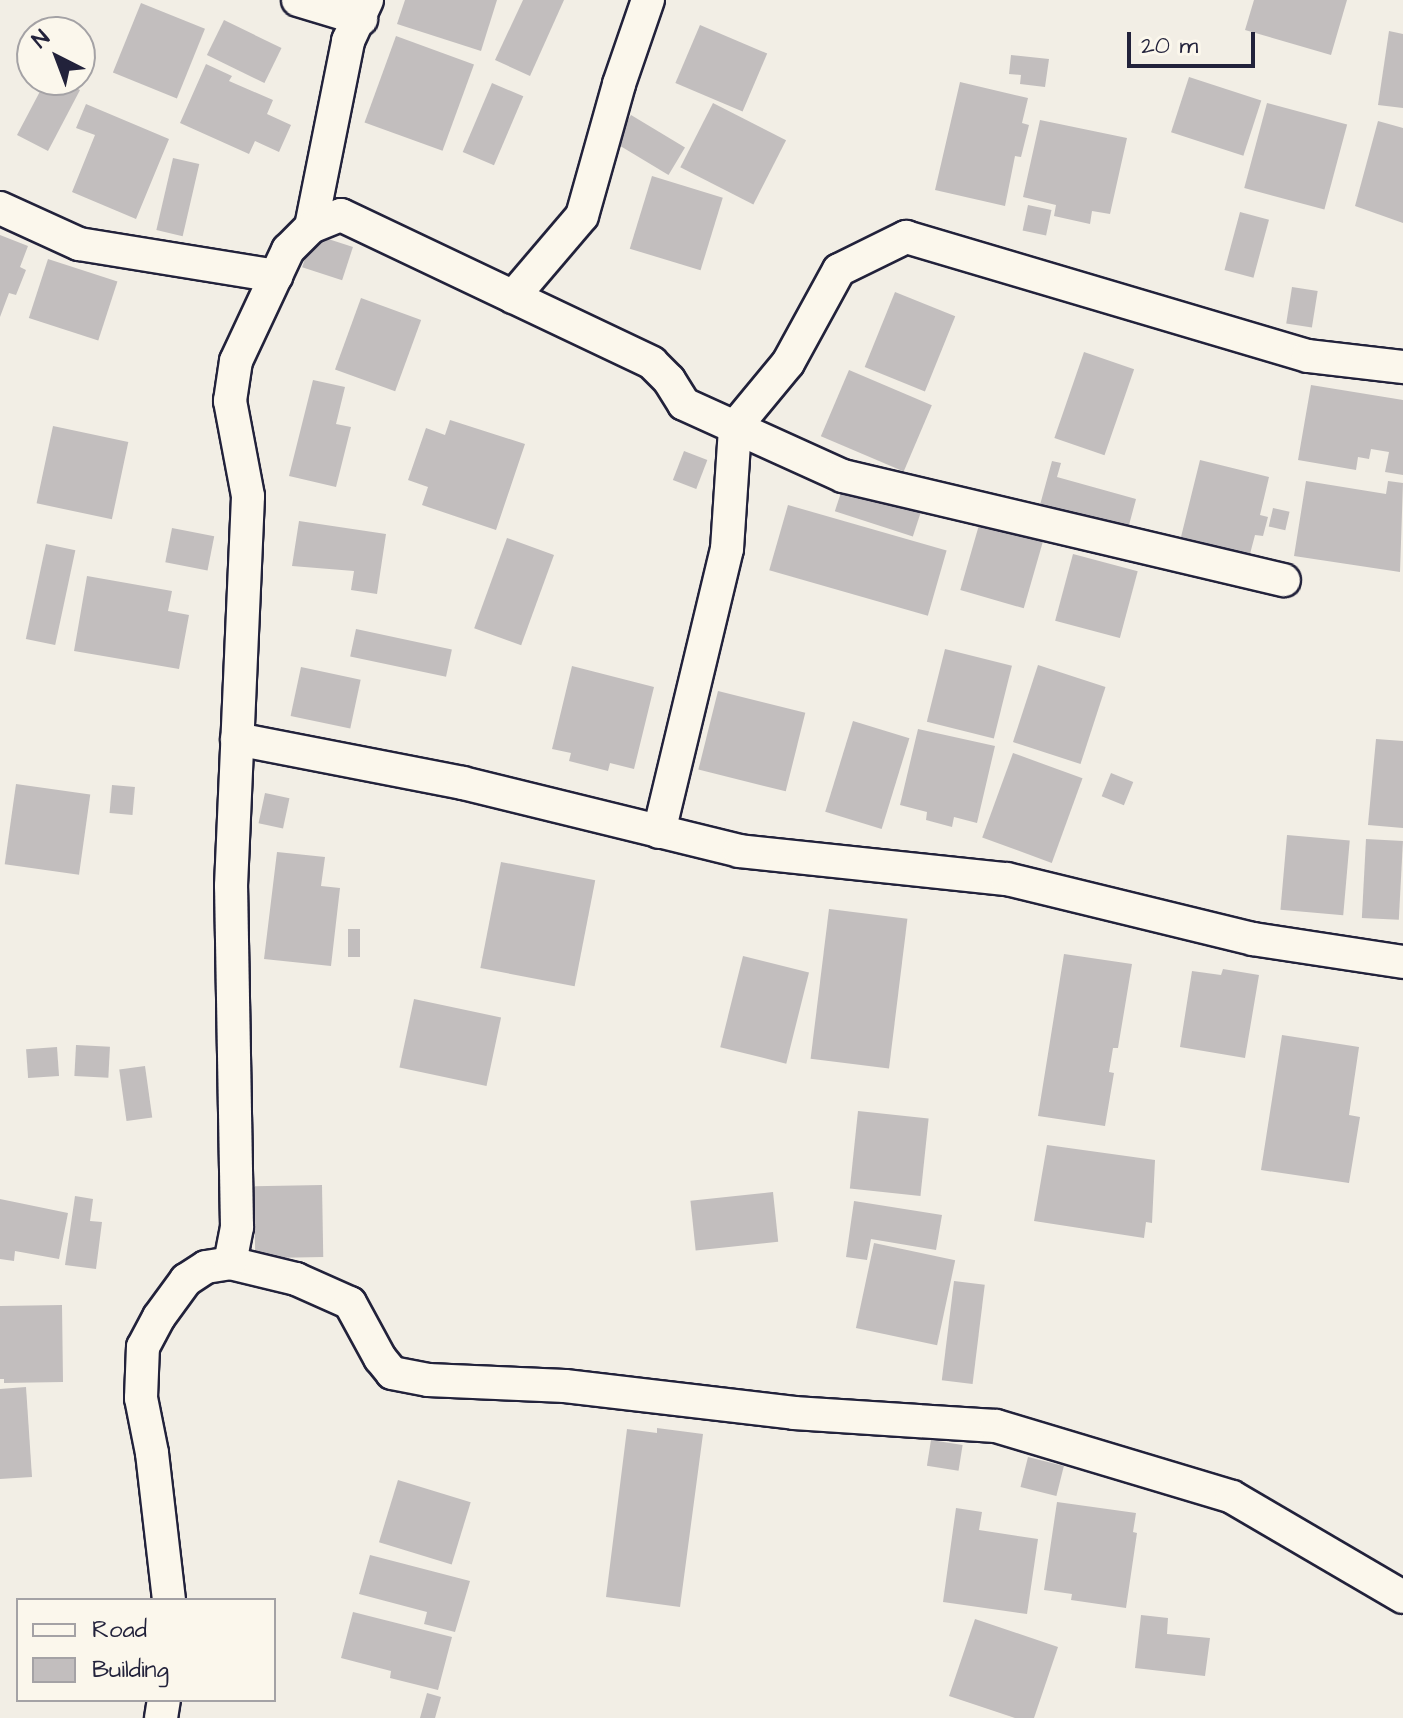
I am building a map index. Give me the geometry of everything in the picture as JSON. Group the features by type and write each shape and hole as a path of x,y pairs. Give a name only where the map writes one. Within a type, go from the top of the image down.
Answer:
{"street":[{"path":"298,0 364,10 348,41 311,227"},
{"path":"513,297 582,216 619,84 648,0"},
{"path":"0,208 79,244 276,276"},
{"path":"230,1263 237,1227 231,886 248,496 230,401 236,361 288,250 311,227 341,215 652,363 669,380 684,404 843,476 1284,580"},
{"path":"659,832 727,549 735,427 788,363 839,270 906,237 1308,356 1403,367"},
{"path":"237,739 463,783 739,851 1007,879 1253,939 1403,962"},
{"path":"169,1598 152,1453 141,1398 143,1347 159,1317 186,1280 206,1267 230,1263 296,1279 350,1303 380,1358 392,1373 428,1380 565,1386 794,1413 996,1426 1232,1497 1403,1597"}],"building":[{"path":"405,0 497,0 481,51 397,24"},
{"path":"523,0 564,0 530,76 495,60"},
{"path":"1254,0 1347,0 1331,55 1245,30"},
{"path":"141,3 205,29 177,98 113,73"},
{"path":"224,20 282,48 264,83 207,55"},
{"path":"700,25 767,54 743,112 675,83"},
{"path":"1389,31 1403,34 1403,108 1378,105"},
{"path":"396,36 474,64 443,151 365,122"},
{"path":"1011,55 1049,59 1045,87 1020,84 1021,75 1009,74"},
{"path":"206,64 232,76 229,81 273,100 267,114 291,125 279,152 255,141 249,154 180,123"},
{"path":"1189,77 1261,100 1243,156 1171,132"},
{"path":"960,82 1028,98 1022,123 1029,125 1021,157 1015,156 1005,206 935,190"},
{"path":"492,83 523,96 494,165 463,152"},
{"path":"38,96 77,96 48,151 17,135"},
{"path":"713,103 786,140 753,204 680,167"},
{"path":"1267,103 1347,124 1324,209 1244,188"},
{"path":"86,104 169,139 136,219 72,192 95,135 76,128"},
{"path":"631,115 685,147 669,175 615,142"},
{"path":"1040,120 1127,138 1110,214 1092,211 1090,224 1054,216 1056,205 1023,197"},
{"path":"1378,121 1403,128 1403,223 1355,206"},
{"path":"173,158 199,164 183,236 156,230"},
{"path":"652,176 723,198 701,270 630,249"},
{"path":"1028,205 1051,210 1046,235 1023,230"},
{"path":"1240,212 1269,220 1253,278 1224,270"},
{"path":"313,234 353,247 342,280 302,267"},
{"path":"0,235 28,246 20,267 26,270 16,295 9,293 0,317"},
{"path":"48,259 117,282 98,341 29,318"},
{"path":"1292,287 1318,291 1312,328 1286,324"},
{"path":"895,292 955,316 925,391 865,367"},
{"path":"361,298 421,320 395,391 335,369"},
{"path":"1084,352 1134,369 1104,455 1054,438"},
{"path":"849,370 932,405 904,471 821,436"},
{"path":"313,380 345,387 336,424 351,427 336,487 289,476"},
{"path":"1311,385 1403,400 1403,475 1385,472 1389,452 1371,449 1369,459 1358,457 1356,470 1298,460"},
{"path":"450,420 525,444 496,530 422,505 428,487 408,480 426,428 445,435"},
{"path":"53,426 128,442 112,519 37,503"},
{"path":"684,451 707,460 696,489 673,480"},
{"path":"1200,460 1269,477 1260,515 1268,517 1263,536 1255,535 1250,554 1181,537"},
{"path":"1052,461 1061,463 1057,477 1136,499 1125,540 1037,516"},
{"path":"846,477 924,502 913,537 835,511"},
{"path":"1306,481 1386,494 1388,481 1403,483 1400,572 1294,556"},
{"path":"788,505 947,550 928,616 769,570"},
{"path":"1273,508 1290,512 1285,530 1269,527"},
{"path":"981,518 1044,536 1024,608 960,590"},
{"path":"299,521 386,534 377,594 351,590 354,571 292,566"},
{"path":"172,528 214,536 208,571 165,562"},
{"path":"507,538 554,555 521,645 474,628"},
{"path":"46,544 75,550 55,645 26,639"},
{"path":"1073,554 1138,571 1120,638 1055,621"},
{"path":"87,576 172,591 168,611 189,615 179,669 74,651"},
{"path":"356,629 452,649 446,677 350,656"},
{"path":"945,649 1012,666 994,738 927,722"},
{"path":"1038,665 1106,687 1080,764 1013,742"},
{"path":"572,666 654,687 634,769 610,763 608,771 569,761 571,753 552,749"},
{"path":"301,667 361,680 350,729 291,716"},
{"path":"718,691 805,713 786,791 698,770"},
{"path":"853,721 909,738 882,829 825,812"},
{"path":"918,729 995,746 977,823 954,817 952,827 926,820 927,812 900,805"},
{"path":"1376,739 1403,741 1403,828 1368,825"},
{"path":"1013,753 1083,778 1052,863 982,838"},
{"path":"1111,773 1133,782 1124,805 1102,796"},
{"path":"16,784 90,794 79,875 5,864"},
{"path":"112,785 135,787 132,815 110,813"},
{"path":"265,793 289,798 283,829 259,823"},
{"path":"1287,835 1350,840 1343,915 1280,910"},
{"path":"1366,839 1403,841 1399,920 1362,918"},
{"path":"277,852 325,857 321,886 340,888 331,966 264,959"},
{"path":"501,862 595,880 575,986 480,968"},
{"path":"829,909 907,919 889,1069 811,1059"},
{"path":"348,929 360,929 360,957 348,957"},
{"path":"1064,954 1132,964 1118,1048 1113,1048 1109,1072 1114,1073 1105,1126 1038,1116"},
{"path":"743,956 809,972 786,1064 720,1047"},
{"path":"1223,969 1259,975 1245,1058 1180,1047 1192,971 1221,975"},
{"path":"414,999 501,1018 487,1086 399,1067"},
{"path":"1282,1035 1359,1047 1349,1115 1360,1117 1349,1183 1261,1170"},
{"path":"76,1045 110,1047 108,1078 74,1076"},
{"path":"57,1047 59,1076 28,1078 26,1049"},
{"path":"145,1066 152,1117 126,1121 119,1070"},
{"path":"858,1111 929,1118 920,1196 850,1189"},
{"path":"1047,1145 1155,1160 1152,1223 1146,1222 1144,1238 1034,1221"},
{"path":"322,1185 323,1257 255,1258 254,1186"},
{"path":"773,1192 778,1242 696,1250 690,1201"},
{"path":"75,1196 93,1199 90,1221 102,1222 96,1269 65,1265"},
{"path":"0,1199 68,1213 59,1259 15,1251 14,1261 0,1259"},
{"path":"854,1201 942,1215 936,1250 871,1239 867,1260 846,1257"},
{"path":"874,1243 955,1260 937,1345 856,1328"},
{"path":"954,1281 985,1285 973,1384 942,1380"},
{"path":"62,1305 63,1382 4,1383 4,1379 0,1379 0,1306"},
{"path":"26,1387 32,1477 0,1479 0,1389"},
{"path":"657,1428 703,1434 680,1607 606,1597 627,1429 657,1433"},
{"path":"931,1440 963,1445 959,1471 927,1466"},
{"path":"1028,1457 1064,1466 1056,1496 1021,1487"},
{"path":"398,1480 471,1502 452,1564 379,1542"},
{"path":"1057,1502 1136,1513 1133,1532 1137,1533 1126,1608 1071,1600 1072,1594 1044,1590"},
{"path":"956,1508 982,1512 979,1530 1038,1539 1027,1614 943,1602"},
{"path":"370,1555 470,1581 455,1632 424,1624 427,1612 359,1594"},
{"path":"353,1612 452,1637 438,1690 390,1678 391,1671 341,1658"},
{"path":"1141,1615 1168,1618 1167,1634 1210,1638 1205,1676 1135,1668"},
{"path":"975,1619 1058,1647 1034,1718 1015,1718 949,1696"},
{"path":"427,1693 441,1697 435,1718 420,1718"}]}
